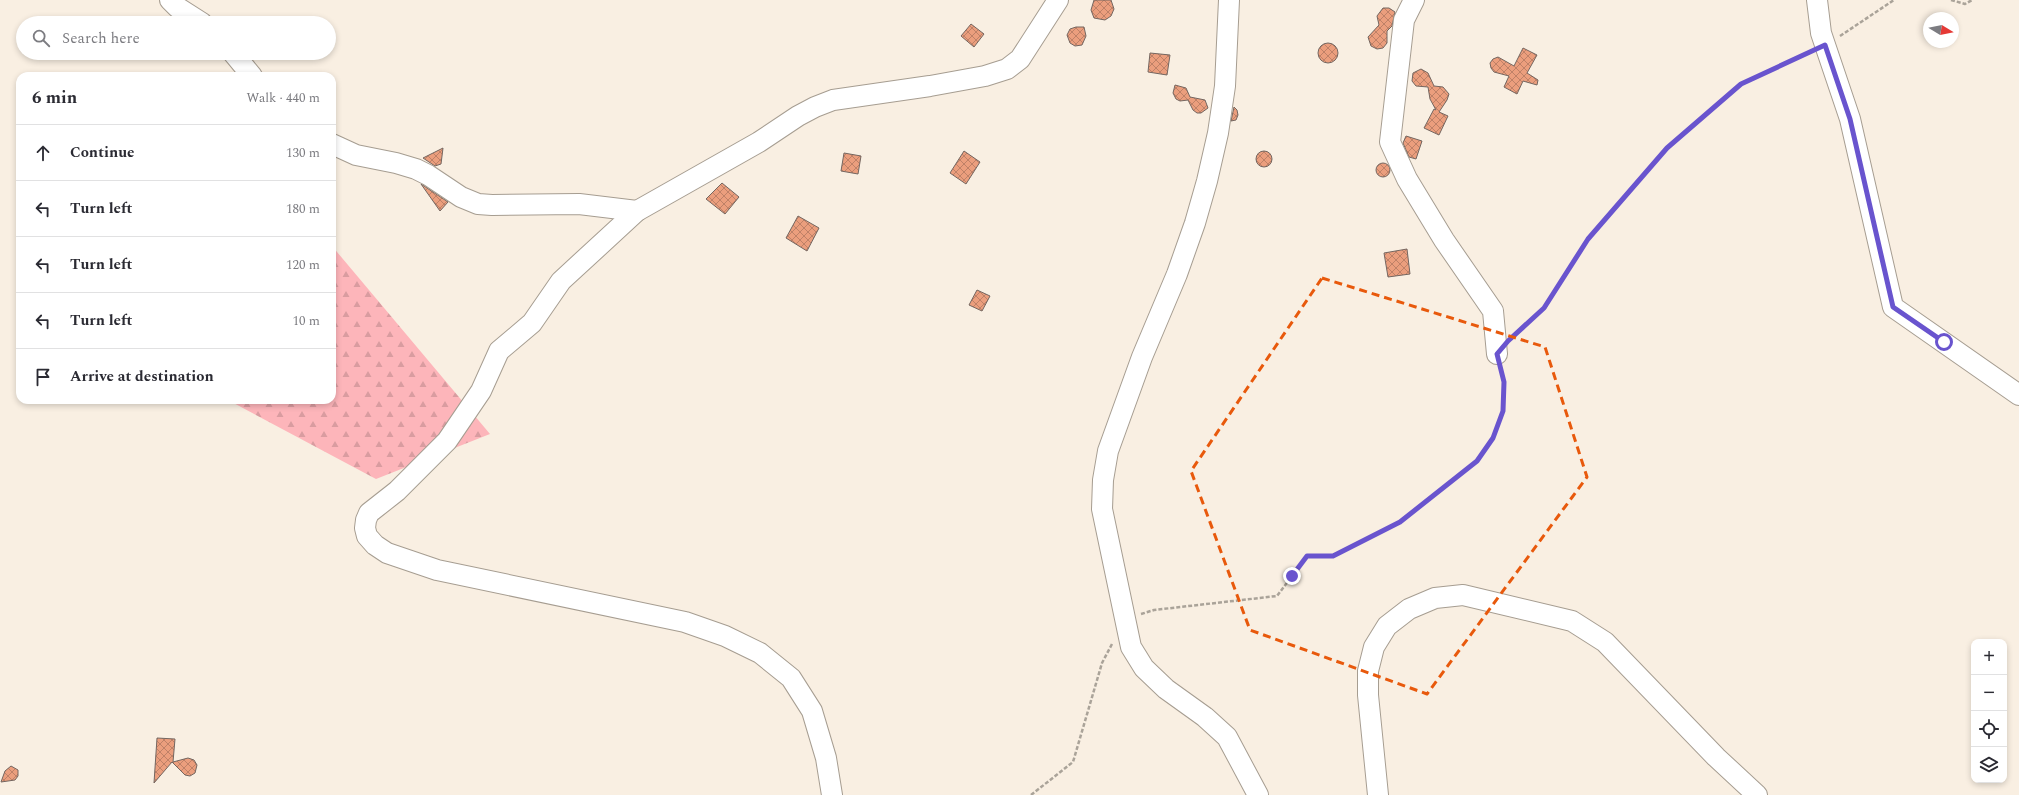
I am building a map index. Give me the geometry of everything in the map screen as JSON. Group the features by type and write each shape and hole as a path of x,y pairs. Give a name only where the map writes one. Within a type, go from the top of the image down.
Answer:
{"street":[{"path":"170,0 177,8 190,16"},
{"path":"832,795 826,758 812,711 791,678 760,652 725,636 685,622 437,570 387,553 375,545 367,536 365,528 369,513 397,491 447,441 481,390 499,351 532,323 561,281 638,211 759,142 815,106 834,100 930,86 984,76 1007,69 1020,59 1058,0"},
{"path":"1229,0 1225,86 1218,133 1207,181 1195,223 1177,274 1142,357 1108,451 1103,480 1102,509 1131,647 1144,668 1166,689 1205,717 1227,737 1258,795"},
{"path":"1414,0 1404,20 1390,142 1407,179 1444,240 1493,311 1497,354"},
{"path":"1817,0 1821,33 1850,119 1893,307 2019,395"},
{"path":"239,60 249,72"},
{"path":"336,146 356,155 396,163 416,169 428,175 461,197 478,204 492,206 579,204 638,211"},
{"path":"1378,795 1368,696 1368,671 1374,647 1387,626 1409,609 1435,598 1463,595 1572,621 1605,642 1716,757 1757,795"}],"path":[{"path":"1031,795 1073,762 1102,663 1126,619 1154,610 1277,596 1307,556 1333,556 1400,522 1477,461 1493,438 1503,411 1504,382 1497,354 1508,341 1544,308 1588,239 1667,148 1741,84 1825,45 1858,25 1894,0"},
{"path":"1951,0 1965,4 1972,0"}],"highlighted area":[{"path":"1322,278 1545,347 1587,477 1427,694 1250,630 1191,471"}],"green space":[{"path":"336,251 490,434 376,479 235,404 336,404"}],"building":[{"path":"1094,0 1111,0 1114,9 1111,16 1105,20 1094,18 1091,10"},
{"path":"1383,8 1389,8 1395,12 1392,26 1387,31 1387,43 1383,48 1377,49 1371,46 1368,37 1379,25 1377,16"},
{"path":"971,24 984,34 974,47 961,36"},
{"path":"1084,27 1086,36 1082,45 1075,46 1070,43 1067,35 1070,29"},
{"path":"1328,43 1335,46 1338,53 1335,60 1328,63 1321,60 1318,53 1321,46"},
{"path":"1523,48 1537,55 1527,73 1538,80 1537,85 1523,81 1517,94 1504,87 1509,76 1494,72 1490,63 1493,59 1498,57 1514,66"},
{"path":"1150,53 1170,55 1167,75 1148,72"},
{"path":"1421,69 1428,73 1434,86 1443,87 1449,94 1439,112 1448,116 1439,135 1424,128 1434,109 1436,110 1430,99 1428,87 1416,86 1412,81 1413,73"},
{"path":"1175,85 1186,88 1190,97 1205,100 1208,108 1201,113 1197,113 1193,110 1188,100 1180,101 1176,99 1173,93"},
{"path":"1234,107 1237,110 1238,115 1236,120 1231,121"},
{"path":"1406,136 1422,141 1416,159 1409,157 1403,143"},
{"path":"443,148 441,164 435,166 423,158"},
{"path":"964,151 980,162 966,184 950,173"},
{"path":"1264,151 1271,156 1272,159 1267,166 1264,167 1257,162 1256,159 1261,152"},
{"path":"844,153 861,156 858,174 841,171"},
{"path":"1380,163 1386,163 1390,167 1390,173 1386,177 1380,177 1376,173 1376,167"},
{"path":"722,183 739,197 725,214 706,199"},
{"path":"421,184 448,202 440,211"},
{"path":"798,216 819,228 807,251 786,238"},
{"path":"1407,249 1410,274 1388,277 1384,253"},
{"path":"977,290 990,296 982,311 969,305"},
{"path":"157,738 175,739 173,762 188,758 194,760 197,765 195,773 190,776 185,775 172,762 154,783"},
{"path":"11,766 18,770 18,776 15,780 1,782 5,771"}],"route":[{"path":"1292,576 1307,556 1333,556 1400,522 1477,461 1493,438 1503,411 1504,382 1497,354 1508,341 1544,308 1588,239 1667,148 1741,84 1825,45 1850,119 1893,307 1944,342"}]}
